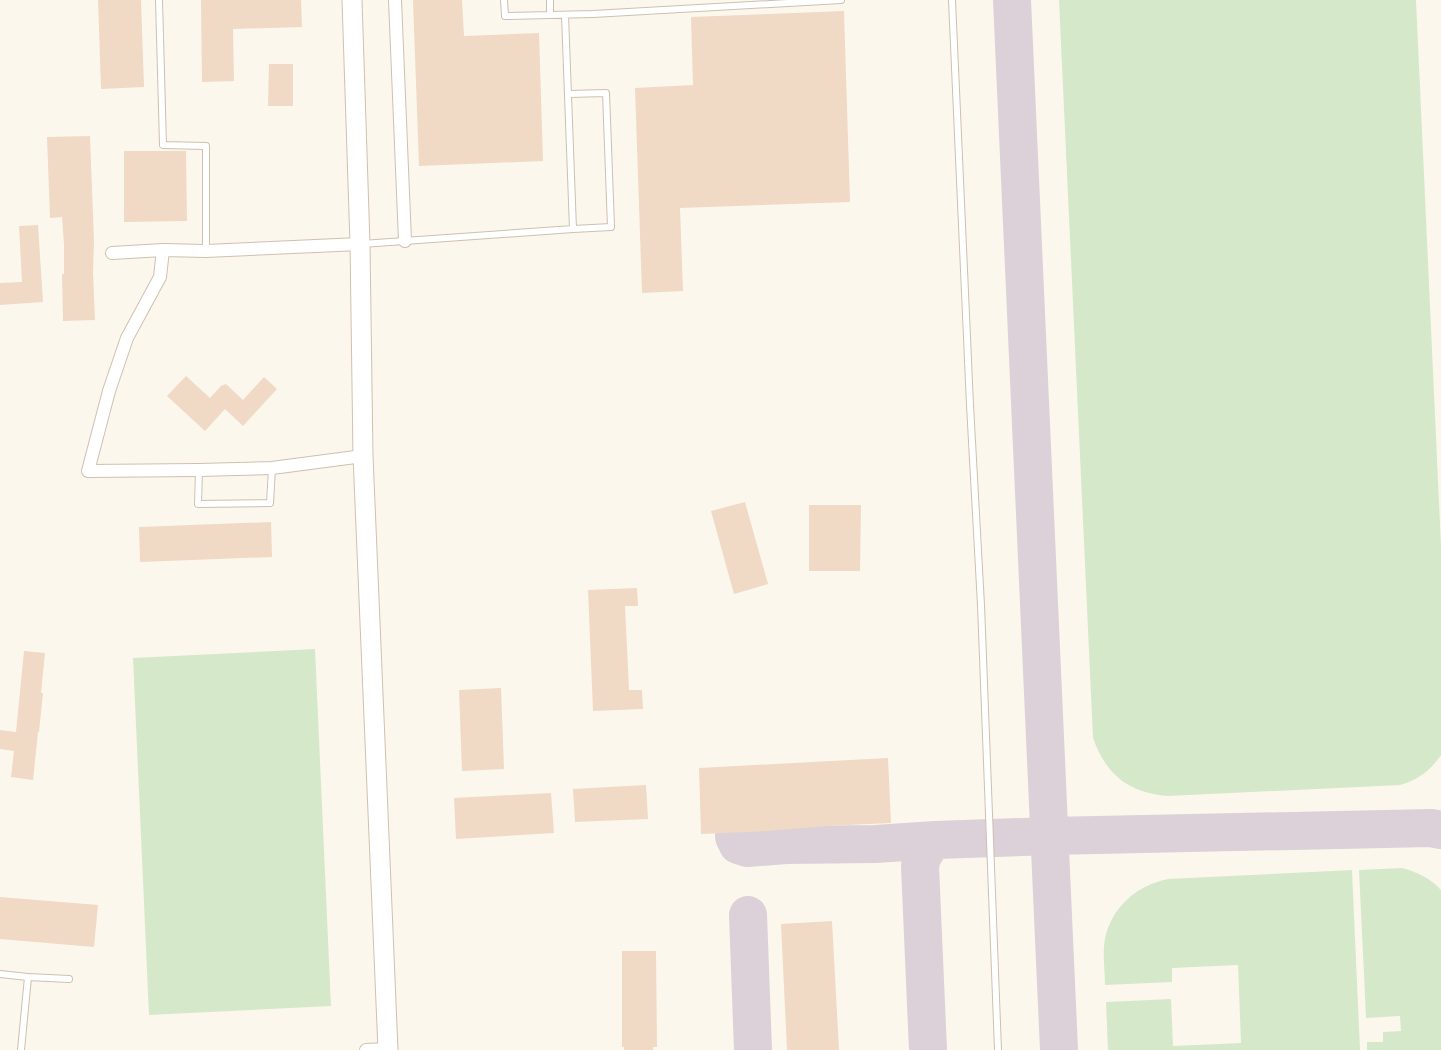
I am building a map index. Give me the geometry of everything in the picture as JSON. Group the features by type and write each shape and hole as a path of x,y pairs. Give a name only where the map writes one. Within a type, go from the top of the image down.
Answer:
{"street":[{"path":"352,0 360,244 363,456 388,1050 366,1050"},
{"path":"395,0 405,241"},
{"path":"112,253 360,244"},
{"path":"163,250 160,277 127,338 109,391 88,471 272,468 363,456"}],"lane":[{"path":"159,0 163,145 206,146 206,251"},
{"path":"504,0 505,16 565,16 841,0"},
{"path":"550,0 550,15"},
{"path":"952,0 981,606 998,1050"},
{"path":"565,16 573,229"},
{"path":"360,244 611,227 606,93 569,94"},
{"path":"199,470 198,504 270,503 272,468"},
{"path":"0,974 69,979"},
{"path":"22,1050 28,977"}],"green space":[{"path":"1059,0 1416,0 1441,546 1441,755 1418,778 1400,785 1168,796 1142,791 1121,780 1112,772 1098,751 1093,738"},
{"path":"315,649 331,1006 149,1015 133,658"},
{"path":"1402,868 1423,876 1441,890 1441,1050 1367,1050 1367,1042 1383,1042 1383,1032 1401,1031 1400,1016 1366,1018 1359,870"},
{"path":"1352,870 1360,1050 1108,1050 1106,1002 1171,999 1173,1046 1241,1043 1238,965 1172,968 1172,982 1105,985 1104,947 1106,934 1110,922 1124,902 1134,894 1156,882 1168,879"}],"building":[{"path":"98,0 141,0 144,87 101,89"},
{"path":"201,0 301,0 302,27 233,29 234,81 202,82"},
{"path":"413,0 462,0 464,36 539,33 543,161 419,166"},
{"path":"844,11 850,202 680,208 683,291 642,293 635,88 693,85 691,17"},
{"path":"269,64 293,64 293,106 268,106"},
{"path":"90,136 95,320 63,321 62,274 64,274 64,244 62,217 50,218 47,137"},
{"path":"124,151 186,151 187,221 124,222"},
{"path":"38,225 43,302 0,305 0,283 22,282 19,226"},
{"path":"186,376 210,398 221,386 226,384 243,400 264,377 277,389 243,426 225,409 205,431 167,396"},
{"path":"745,502 768,584 734,594 711,511"},
{"path":"809,505 861,505 860,571 809,571"},
{"path":"271,522 272,557 140,562 139,527"},
{"path":"637,588 638,606 625,606 629,690 642,690 643,709 593,711 588,590"},
{"path":"24,651 45,653 41,693 43,693 33,780 11,777 14,751 0,749 0,730 16,732"},
{"path":"501,688 504,769 462,771 459,690"},
{"path":"888,758 891,823 701,834 699,768"},
{"path":"646,785 648,819 575,822 573,789"},
{"path":"551,793 554,833 456,839 454,798"},
{"path":"0,897 98,905 94,947 0,939"},
{"path":"832,921 839,1050 787,1050 781,924"},
{"path":"622,951 656,951 657,1047 653,1047 653,1050 624,1050 624,1047 622,1047"}],"taxiway":[{"path":"1012,0 1059,1050"},
{"path":"734,831 734,837 738,845 747,848 1050,836 1431,828 1441,830"},
{"path":"928,1050 920,866 925,852 936,840"},
{"path":"748,915 753,1050"}]}
